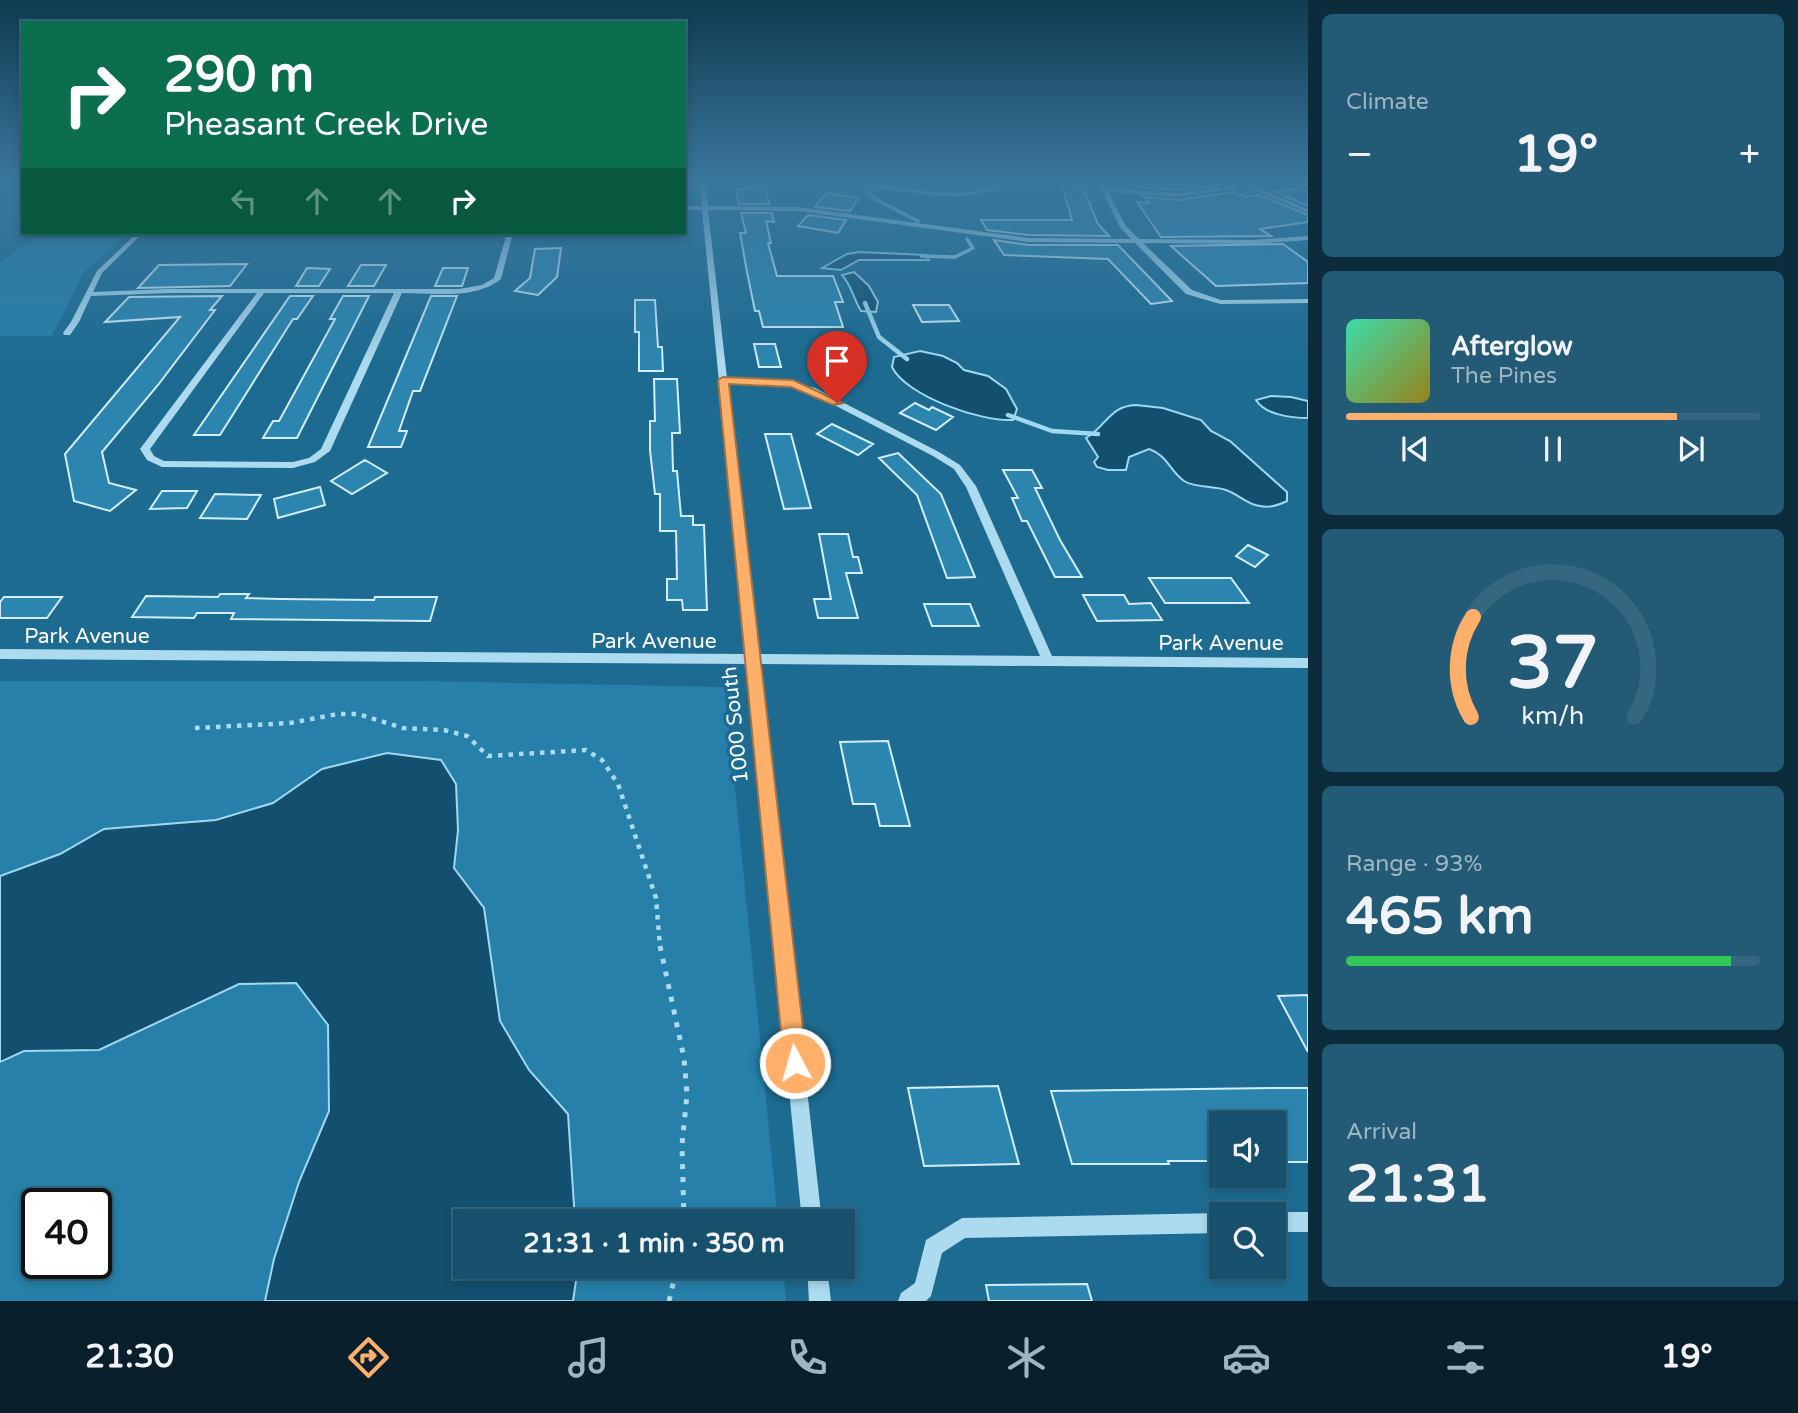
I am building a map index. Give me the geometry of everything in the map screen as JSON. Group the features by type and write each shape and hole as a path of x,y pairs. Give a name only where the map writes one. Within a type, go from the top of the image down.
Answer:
{"street":[{"path":"67,333 75,323 99,272 131,242"},
{"path":"88,294 459,291 484,287 497,279 508,242"},
{"name":"1000 South","path":"708,242 811,1209"},
{"path":"1137,242 1189,292 1203,298 1220,302 1308,301"},
{"path":"1219,242 1255,242"},
{"path":"262,291 145,449 150,458 162,464 293,466 312,460 325,452 399,291"},
{"path":"723,380 774,381 812,390 957,467 971,486 1048,661"},
{"name":"Park Avenue","path":"0,654 1308,663"},
{"path":"1286,1222 1308,1222"},
{"path":"909,1301 924,1289 933,1247 962,1228 1209,1223"},
{"path":"818,1279 820,1301"}],"path":[{"path":"195,728 290,723 338,714 358,714 403,728 444,730 467,736 488,756 586,750 602,760 618,784 656,898 660,950 684,1058 687,1094 682,1145 684,1209"},
{"path":"669,1301 674,1279"}],"shaded area":[{"path":"28,242 117,242 84,272 52,336 0,336 0,263"},
{"path":"859,252 926,255 929,260 859,260 841,270 822,268 847,254"},
{"path":"854,272 869,286 878,302 876,312 861,311 858,306 842,275"},
{"path":"920,351 943,356 964,370 988,376 1006,389 1017,409 1013,420 964,412 912,388 892,367 894,357"},
{"path":"1271,396 1308,401 1308,418 1272,412 1256,400"},
{"path":"1136,405 1163,408 1201,420 1211,431 1230,441 1287,492 1287,501 1274,506 1260,506 1226,490 1188,483 1179,477 1160,455 1149,449 1129,457 1126,470 1097,467 1094,462 1098,457 1086,438 1120,409"},
{"path":"0,681 424,681 725,687 777,1209 453,1209 453,1279 784,1279 786,1301 0,1301"},
{"path":"387,753 441,760 456,784 458,830 454,868 484,908 500,1021 529,1070 568,1114 574,1209 453,1209 453,1279 576,1279 573,1301 265,1301 274,1259 299,1182 329,1111 328,1025 296,983 239,984 99,1050 24,1051 0,1062 0,876 60,854 104,829 216,820 273,803 322,769"}],"building":[{"path":"742,242 771,242 768,243 777,276 833,276 843,302 835,302 843,327 763,327 759,311 755,311"},
{"path":"995,242 1029,245 1118,245 1172,301 1151,304 1108,259 1004,255"},
{"path":"1283,244 1308,262 1308,283 1216,286 1171,246"},
{"path":"561,248 557,277 538,295 515,291 530,278 535,249"},
{"path":"247,264 230,286 138,288 159,265"},
{"path":"361,265 386,265 374,286 348,286"},
{"path":"307,268 330,269 319,286 296,286"},
{"path":"443,268 468,268 462,286 435,286"},
{"path":"222,296 210,310 215,310 158,385 102,452 109,483 136,490 110,511 74,501 65,454 180,317 105,322 129,297"},
{"path":"290,296 313,296 297,319 293,319 220,435 194,435"},
{"path":"343,296 369,296 297,438 263,438 273,421 279,421 335,319 330,319"},
{"path":"431,296 457,296 420,391 413,391 399,431 407,431 401,447 368,447"},
{"path":"635,300 655,300 658,347 662,347 663,371 639,371 639,332 635,332"},
{"path":"913,305 949,305 959,321 922,322"},
{"path":"754,344 775,344 781,367 759,367"},
{"path":"654,379 677,379 680,433 672,433 673,471 677,471 681,516 693,516 693,525 704,525 707,610 683,610 682,600 667,600 667,579 677,579 676,531 660,531 660,494 655,494 650,450 650,421 655,421"},
{"path":"915,403 929,410 932,407 953,417 936,430 900,413"},
{"path":"832,424 873,444 858,455 817,434"},
{"path":"765,434 791,434 811,508 784,509"},
{"path":"898,453 941,494 975,577 947,578 917,495 879,458"},
{"path":"365,460 387,473 352,494 331,481"},
{"path":"1003,470 1032,470 1042,488 1035,488 1060,540 1082,577 1055,577 1027,521 1022,521 1012,498 1018,498"},
{"path":"320,487 325,505 278,518 274,499"},
{"path":"162,491 197,491 187,508 150,509"},
{"path":"215,494 261,495 247,519 200,518"},
{"path":"819,534 848,534 853,557 858,557 862,573 846,573 858,618 818,618 814,599 831,599"},
{"path":"1248,545 1268,555 1255,567 1236,556"},
{"path":"1149,578 1231,578 1249,603 1165,603"},
{"path":"220,594 249,594 246,598 280,599 374,600 375,597 437,597 430,621 231,619 234,613 197,613 194,618 132,617 146,596 218,597"},
{"path":"1083,595 1124,595 1129,604 1151,603 1162,620 1097,621"},
{"path":"4,597 62,597 47,618 0,618 0,602"},
{"path":"924,604 970,604 979,626 932,626"},
{"path":"888,741 910,826 880,826 875,804 853,804 840,742"},
{"path":"1308,995 1308,1052 1278,996"},
{"path":"998,1086 1019,1164 924,1166 908,1088"},
{"path":"1308,1088 1308,1162 1286,1162 1286,1111 1209,1111 1209,1161 1168,1161 1169,1164 1072,1164 1051,1091"},
{"path":"1087,1284 1092,1301 989,1301 986,1285"}],"waterway":[{"path":"921,256 955,257 973,248 969,242"},
{"path":"865,303 879,337 907,359"},
{"path":"1008,415 1052,431 1098,434"}],"route":[{"path":"795,1063 723,380 793,384 837,403"}]}
